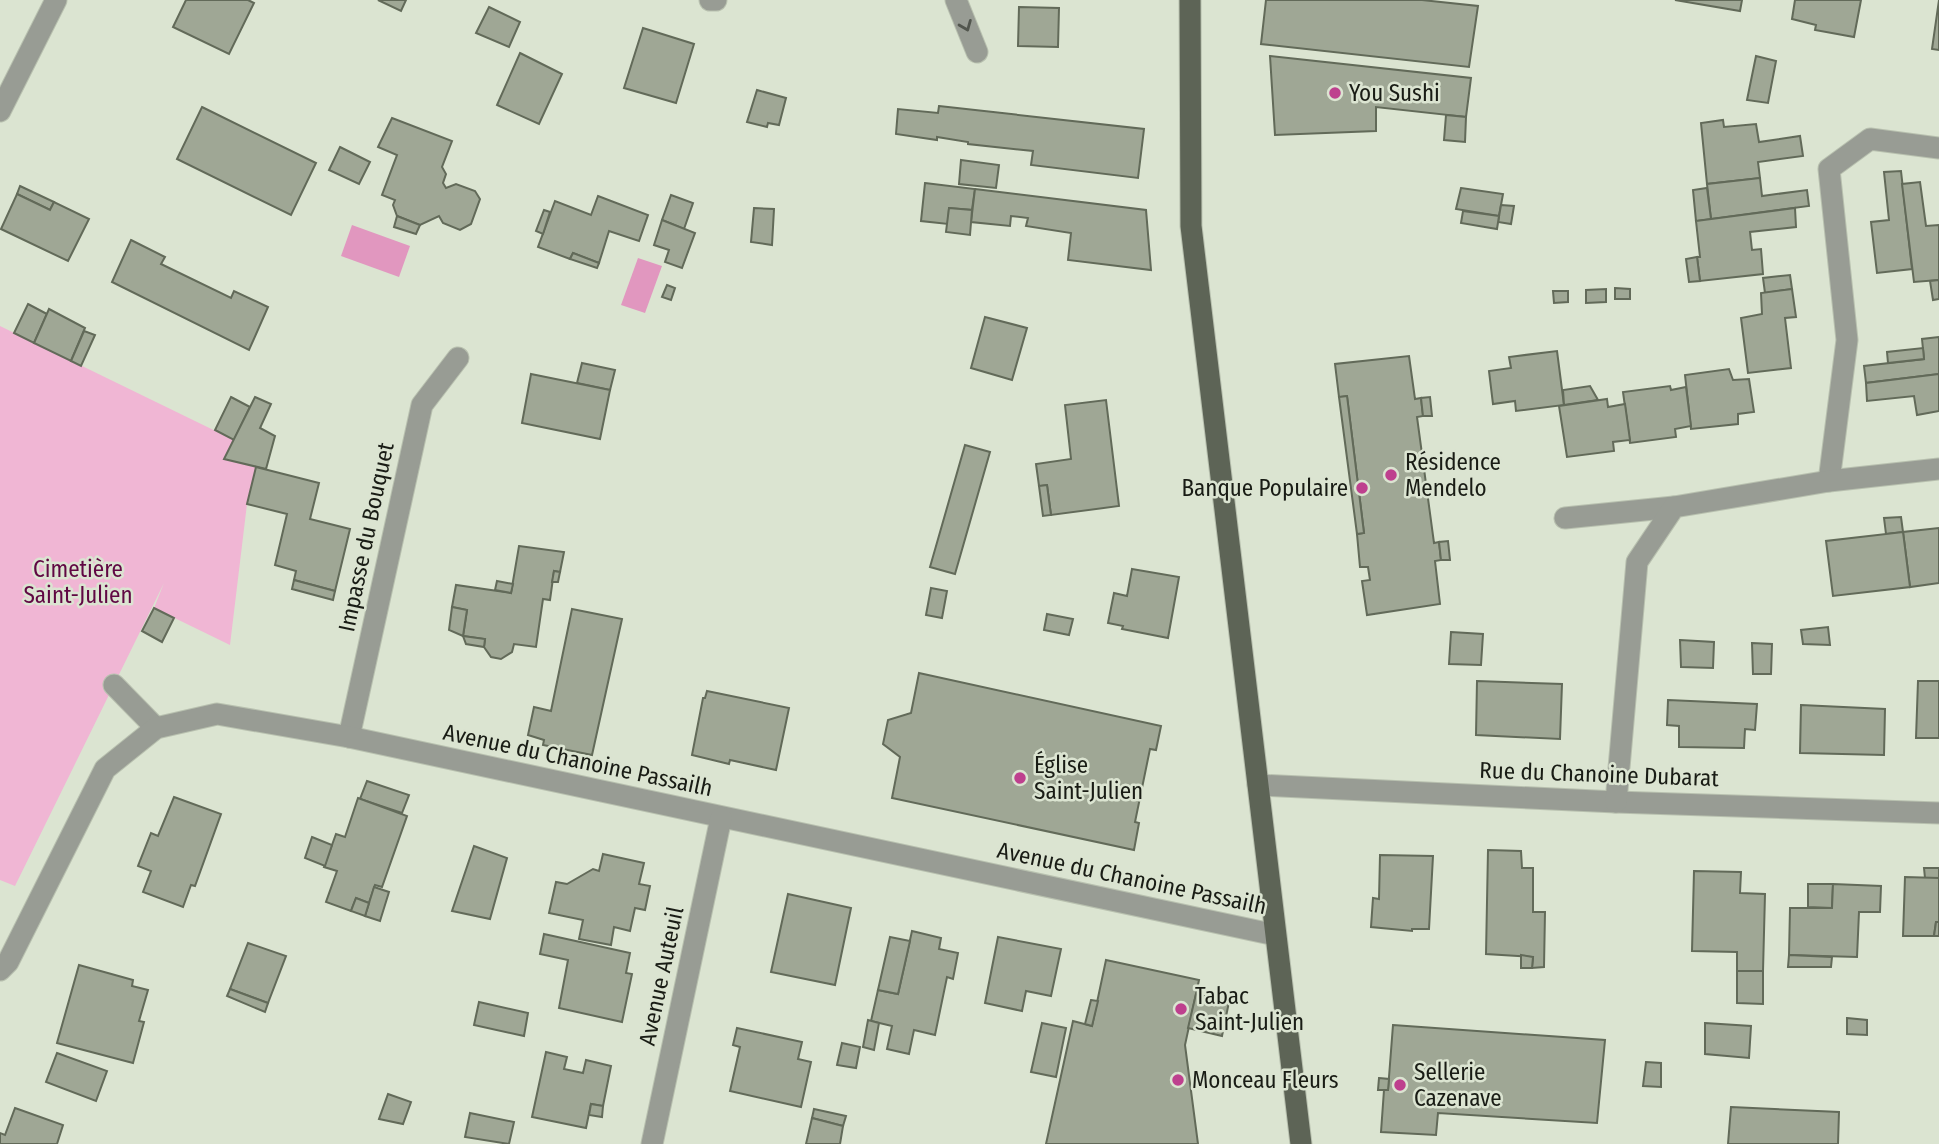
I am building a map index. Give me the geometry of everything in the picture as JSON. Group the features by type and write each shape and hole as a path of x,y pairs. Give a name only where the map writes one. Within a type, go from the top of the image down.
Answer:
{"main road":[{"path":"1190,0 1188,72 1191,226 1301,1144"}],"street":[{"path":"0,111 56,0"},
{"path":"710,0 716,0"},
{"path":"956,0 977,52"},
{"path":"1829,481 1847,340 1829,169 1870,139 1939,148"},
{"name":"Impasse du Bouquet","path":"349,737 422,405 458,358"},
{"path":"1564,519 1674,507 1829,481 1939,469"},
{"path":"1616,802 1637,562 1674,507"},
{"path":"114,685 156,728"},
{"name":"Avenue du Chanoine Passailh","path":"0,970 8,962 105,769 156,728 217,714 349,737 1275,935"},
{"name":"Rue du Chanoine Dubarat","path":"1258,785 1616,802 1939,813"},
{"name":"Avenue Auteuil","path":"652,1144 721,818"}],"green space":[{"name":"Cimetière Saint-Julien","path":"0,326 234,440 225,459 256,467 247,504 230,645 154,608 164,583 15,886 0,880"}],"shaded area":[{"path":"352,225 410,246 399,277 341,256"},
{"path":"638,258 662,266 645,313 621,305"}],"building":[{"path":"186,0 248,0 254,3 229,54 173,27"},
{"path":"378,0 406,0 401,11"},
{"path":"1266,0 1422,0 1478,6 1469,67 1261,44"},
{"path":"1675,0 1742,0 1740,11"},
{"path":"1795,0 1861,0 1854,37 1815,30 1816,25 1792,19"},
{"path":"1939,0 1939,50 1932,49"},
{"path":"489,7 520,22 509,47 476,33"},
{"path":"1019,7 1059,8 1058,47 1018,46"},
{"path":"643,28 694,44 676,103 624,88"},
{"path":"520,53 562,74 539,124 497,105"},
{"path":"1270,56 1471,78 1466,117 1376,107 1376,131 1275,135"},
{"path":"1756,56 1776,61 1768,103 1747,100"},
{"path":"757,90 786,98 779,125 768,123 767,127 747,122"},
{"path":"939,106 1144,129 1138,178 1031,165 1033,151 896,134 898,109 938,113"},
{"path":"202,107 316,163 291,215 177,159"},
{"path":"1446,115 1466,117 1465,142 1444,140"},
{"path":"392,118 452,141 442,167 446,174 443,183 446,188 456,184 475,191 480,199 471,224 460,230 443,223 439,216 420,225 397,216 393,205 395,200 382,195 397,155 378,147"},
{"path":"1723,120 1724,127 1756,124 1759,142 1800,136 1803,156 1758,162 1760,178 1707,184 1701,123"},
{"path":"340,147 370,162 359,184 329,170"},
{"path":"961,160 999,165 996,188 959,184"},
{"path":"1901,171 1912,269 1877,273 1871,222 1889,220 1884,172"},
{"path":"1760,178 1762,196 1807,190 1809,206 1711,219 1707,184"},
{"path":"1920,182 1926,226 1939,225 1939,280 1914,282 1902,184"},
{"path":"925,183 975,189 972,210 949,208 948,224 921,221"},
{"path":"20,186 54,202 50,210 17,194"},
{"path":"1461,188 1503,194 1499,216 1456,209"},
{"path":"1707,188 1711,219 1696,221 1693,190"},
{"path":"975,189 1146,210 1151,270 1068,260 1071,233 1026,226 1028,218 1011,216 1010,226 971,222"},
{"path":"17,194 50,210 54,202 89,219 68,261 1,229"},
{"path":"671,195 693,203 684,229 662,220"},
{"path":"598,196 648,215 639,241 609,231 599,263 573,253 570,259 538,247 555,201 591,215"},
{"path":"1501,205 1514,206 1511,224 1498,222"},
{"path":"754,208 774,209 772,245 751,242"},
{"path":"949,208 972,210 970,235 946,232"},
{"path":"1795,208 1796,227 1750,232 1752,250 1761,249 1763,274 1700,281 1696,221"},
{"path":"544,210 550,212 543,234 536,231"},
{"path":"1463,211 1499,216 1497,229 1461,223"},
{"path":"397,216 420,225 416,234 394,227"},
{"path":"662,220 695,233 682,268 665,262 669,250 654,245"},
{"path":"131,240 165,257 161,264 231,298 234,291 268,307 249,350 112,282"},
{"path":"573,253 599,263 597,268 570,259"},
{"path":"1697,257 1700,281 1689,282 1686,259"},
{"path":"1790,275 1792,289 1765,293 1763,278"},
{"path":"1939,280 1939,299 1933,300 1930,281"},
{"path":"667,285 675,288 671,300 662,297"},
{"path":"1615,288 1630,289 1630,299 1615,299"},
{"path":"1606,289 1606,302 1586,303 1586,290"},
{"path":"1792,289 1796,317 1785,318 1791,368 1748,373 1741,318 1762,314 1761,293"},
{"path":"1553,291 1568,291 1568,302 1554,303"},
{"path":"28,304 47,314 34,343 14,333"},
{"path":"49,309 85,328 71,361 34,343"},
{"path":"985,317 1027,328 1012,380 971,368"},
{"path":"84,331 95,335 81,366 71,361"},
{"path":"1939,337 1939,374 1866,383 1864,366 1924,359 1922,339"},
{"path":"1923,348 1924,359 1888,363 1887,352"},
{"path":"1557,351 1564,405 1516,411 1515,401 1493,404 1489,371 1511,368 1509,357"},
{"name":"Résidence Mendelo","path":"1409,356 1415,399 1421,398 1423,416 1417,417 1434,543 1439,542 1441,560 1435,561 1440,604 1367,615 1362,581 1370,580 1368,567 1360,567 1357,534 1364,533 1347,396 1339,397 1335,364"},
{"path":"582,363 615,370 610,390 577,383"},
{"path":"1729,369 1733,380 1749,379 1754,412 1738,414 1738,424 1691,429 1685,375"},
{"path":"531,374 610,390 600,439 522,423"},
{"path":"1939,374 1939,411 1917,415 1914,396 1867,401 1866,383"},
{"path":"1590,386 1598,400 1564,405 1563,390"},
{"path":"1670,386 1671,390 1686,387 1691,426 1675,429 1676,437 1630,443 1623,392"},
{"path":"1347,396 1364,533 1357,534 1339,397"},
{"path":"231,397 250,407 234,440 215,430"},
{"path":"255,397 271,404 260,428 275,436 266,469 224,459"},
{"path":"1430,397 1432,416 1423,416 1421,398"},
{"path":"1607,399 1608,407 1625,404 1630,440 1613,442 1614,451 1567,457 1559,406"},
{"path":"1106,400 1119,506 1051,515 1047,485 1039,486 1036,464 1071,459 1065,405"},
{"path":"965,445 990,452 955,574 930,567"},
{"path":"256,467 319,483 310,519 350,529 335,591 294,580 296,571 275,565 287,514 247,504"},
{"path":"1047,485 1051,515 1043,516 1039,486"},
{"path":"1901,517 1903,532 1886,534 1884,518"},
{"path":"1939,528 1939,583 1910,587 1903,532"},
{"path":"1903,532 1910,587 1833,596 1826,541"},
{"path":"1448,541 1450,560 1441,560 1439,542"},
{"path":"519,546 564,552 560,572 554,571 550,600 543,599 536,647 514,644 512,652 501,659 491,657 484,647 485,639 463,636 467,610 452,607 456,585 511,593"},
{"path":"1132,569 1179,577 1168,638 1122,629 1123,626 1108,623 1114,593 1127,596"},
{"path":"554,571 560,572 558,582 552,582"},
{"path":"294,580 335,591 333,600 292,589"},
{"path":"497,581 513,584 511,593 495,590"},
{"path":"931,588 947,591 942,618 926,615"},
{"path":"452,607 467,610 463,636 449,630"},
{"path":"154,608 174,618 162,642 142,631"},
{"path":"572,609 622,619 592,755 543,745 544,740 528,735 534,707 551,711"},
{"path":"1047,614 1073,619 1069,635 1044,630"},
{"path":"1828,627 1830,645 1803,644 1801,630"},
{"path":"1451,632 1483,634 1481,665 1449,664"},
{"path":"463,636 485,639 484,647 466,644"},
{"path":"1680,640 1714,642 1713,668 1681,667"},
{"path":"1752,643 1772,644 1771,674 1753,674"},
{"name":"Église Saint-Julien","path":"919,673 1161,726 1156,750 1150,749 1135,822 1139,823 1134,850 892,798 900,757 883,744 888,720 911,713"},
{"path":"1477,681 1562,684 1560,739 1476,735"},
{"path":"1918,681 1939,681 1939,738 1916,738"},
{"path":"707,691 789,708 776,770 730,760 729,764 692,755 703,698"},
{"path":"1668,700 1757,704 1755,730 1745,729 1744,748 1679,747 1679,726 1667,725"},
{"path":"1801,705 1885,709 1884,755 1800,753"},
{"path":"367,781 409,795 402,813 360,799"},
{"path":"174,797 221,814 195,886 191,885 183,907 143,892 151,871 138,866 151,833 158,836"},
{"path":"358,798 407,816 382,887 375,885 369,903 356,898 351,911 326,902 337,871 324,867 336,834 345,837"},
{"path":"312,837 332,845 325,866 305,858"},
{"path":"474,846 507,858 490,919 452,911"},
{"path":"1488,850 1521,851 1522,868 1533,868 1533,912 1545,912 1544,967 1532,968 1533,957 1486,954"},
{"path":"603,854 644,863 639,884 650,886 645,910 635,908 630,931 614,927 611,945 579,939 583,920 549,913 556,882 567,884 593,869 599,871"},
{"path":"1380,855 1433,856 1429,929 1412,931 1371,927 1373,898 1379,899"},
{"path":"1924,868 1939,868 1939,878 1925,878"},
{"path":"1694,871 1741,872 1740,893 1765,894 1763,971 1737,971 1737,952 1692,951"},
{"path":"1905,877 1939,878 1939,922 1936,922 1934,936 1903,936"},
{"path":"1808,884 1833,884 1832,908 1808,907"},
{"path":"1833,884 1881,886 1880,912 1859,912 1857,957 1789,955 1790,908 1832,908"},
{"path":"374,887 389,892 380,921 365,916"},
{"path":"788,894 851,908 835,985 771,972"},
{"path":"356,898 369,903 365,916 351,911"},
{"path":"1936,922 1939,922 1939,936 1934,936"},
{"path":"912,931 941,938 939,949 958,953 953,979 947,977 935,1035 914,1030 909,1054 887,1049 892,1026 871,1021 878,990 898,994"},
{"path":"544,934 630,953 626,973 632,974 622,1022 559,1008 568,960 540,954"},
{"path":"890,937 910,941 898,994 878,990"},
{"path":"998,937 1061,949 1051,996 1026,991 1022,1011 985,1003"},
{"path":"248,943 286,956 268,1003 230,989"},
{"path":"1521,955 1533,957 1532,968 1521,968"},
{"path":"1789,955 1832,957 1831,967 1788,967"},
{"path":"1106,960 1199,980 1185,1045 1198,1144 1046,1144 1073,1021 1092,1026"},
{"path":"79,965 133,980 132,986 148,990 139,1021 144,1022 133,1063 57,1043"},
{"path":"1737,971 1763,971 1763,1004 1737,1003"},
{"path":"230,989 268,1003 265,1012 227,996"},
{"path":"1196,994 1229,1002 1222,1036 1188,1028"},
{"path":"1091,1000 1098,1001 1092,1026 1085,1024"},
{"path":"479,1002 528,1013 524,1036 474,1025"},
{"path":"1847,1018 1867,1020 1867,1035 1847,1034"},
{"path":"868,1020 879,1023 874,1050 863,1047"},
{"path":"1042,1023 1066,1028 1056,1077 1031,1072"},
{"path":"1705,1023 1751,1026 1749,1058 1705,1054"},
{"path":"1393,1025 1605,1040 1597,1123 1438,1113 1436,1135 1381,1132 1384,1090 1388,1090"},
{"path":"737,1028 802,1042 798,1059 811,1062 801,1107 730,1091 740,1047 733,1045"},
{"path":"842,1043 860,1047 856,1068 837,1065"},
{"path":"546,1052 567,1057 564,1069 583,1073 586,1060 611,1066 603,1106 591,1104 586,1128 532,1117"},
{"path":"57,1053 107,1071 96,1101 46,1082"},
{"path":"1646,1062 1661,1063 1661,1087 1643,1086"},
{"path":"1379,1078 1389,1079 1388,1090 1378,1090"},
{"path":"388,1094 411,1102 403,1124 379,1119"},
{"path":"591,1104 603,1106 602,1117 589,1115"},
{"path":"1731,1107 1839,1112 1838,1144 1728,1144"},
{"path":"15,1108 63,1125 57,1144 0,1144 0,1133 5,1135"},
{"path":"814,1109 846,1116 843,1126 812,1118"},
{"path":"470,1113 514,1122 509,1144 465,1137"},
{"path":"812,1118 843,1126 840,1144 806,1144"}],"place":[{"name":"You Sushi","path":"1335,93"},
{"name":"Résidence Mendelo","path":"1391,475"},
{"name":"Banque Populaire","path":"1362,488"},
{"name":"Église Saint-Julien","path":"1020,778"},
{"name":"Tabac Saint-Julien","path":"1181,1009"},
{"name":"Monceau Fleurs","path":"1178,1080"},
{"name":"Sellerie Cazenave","path":"1400,1085"}]}
